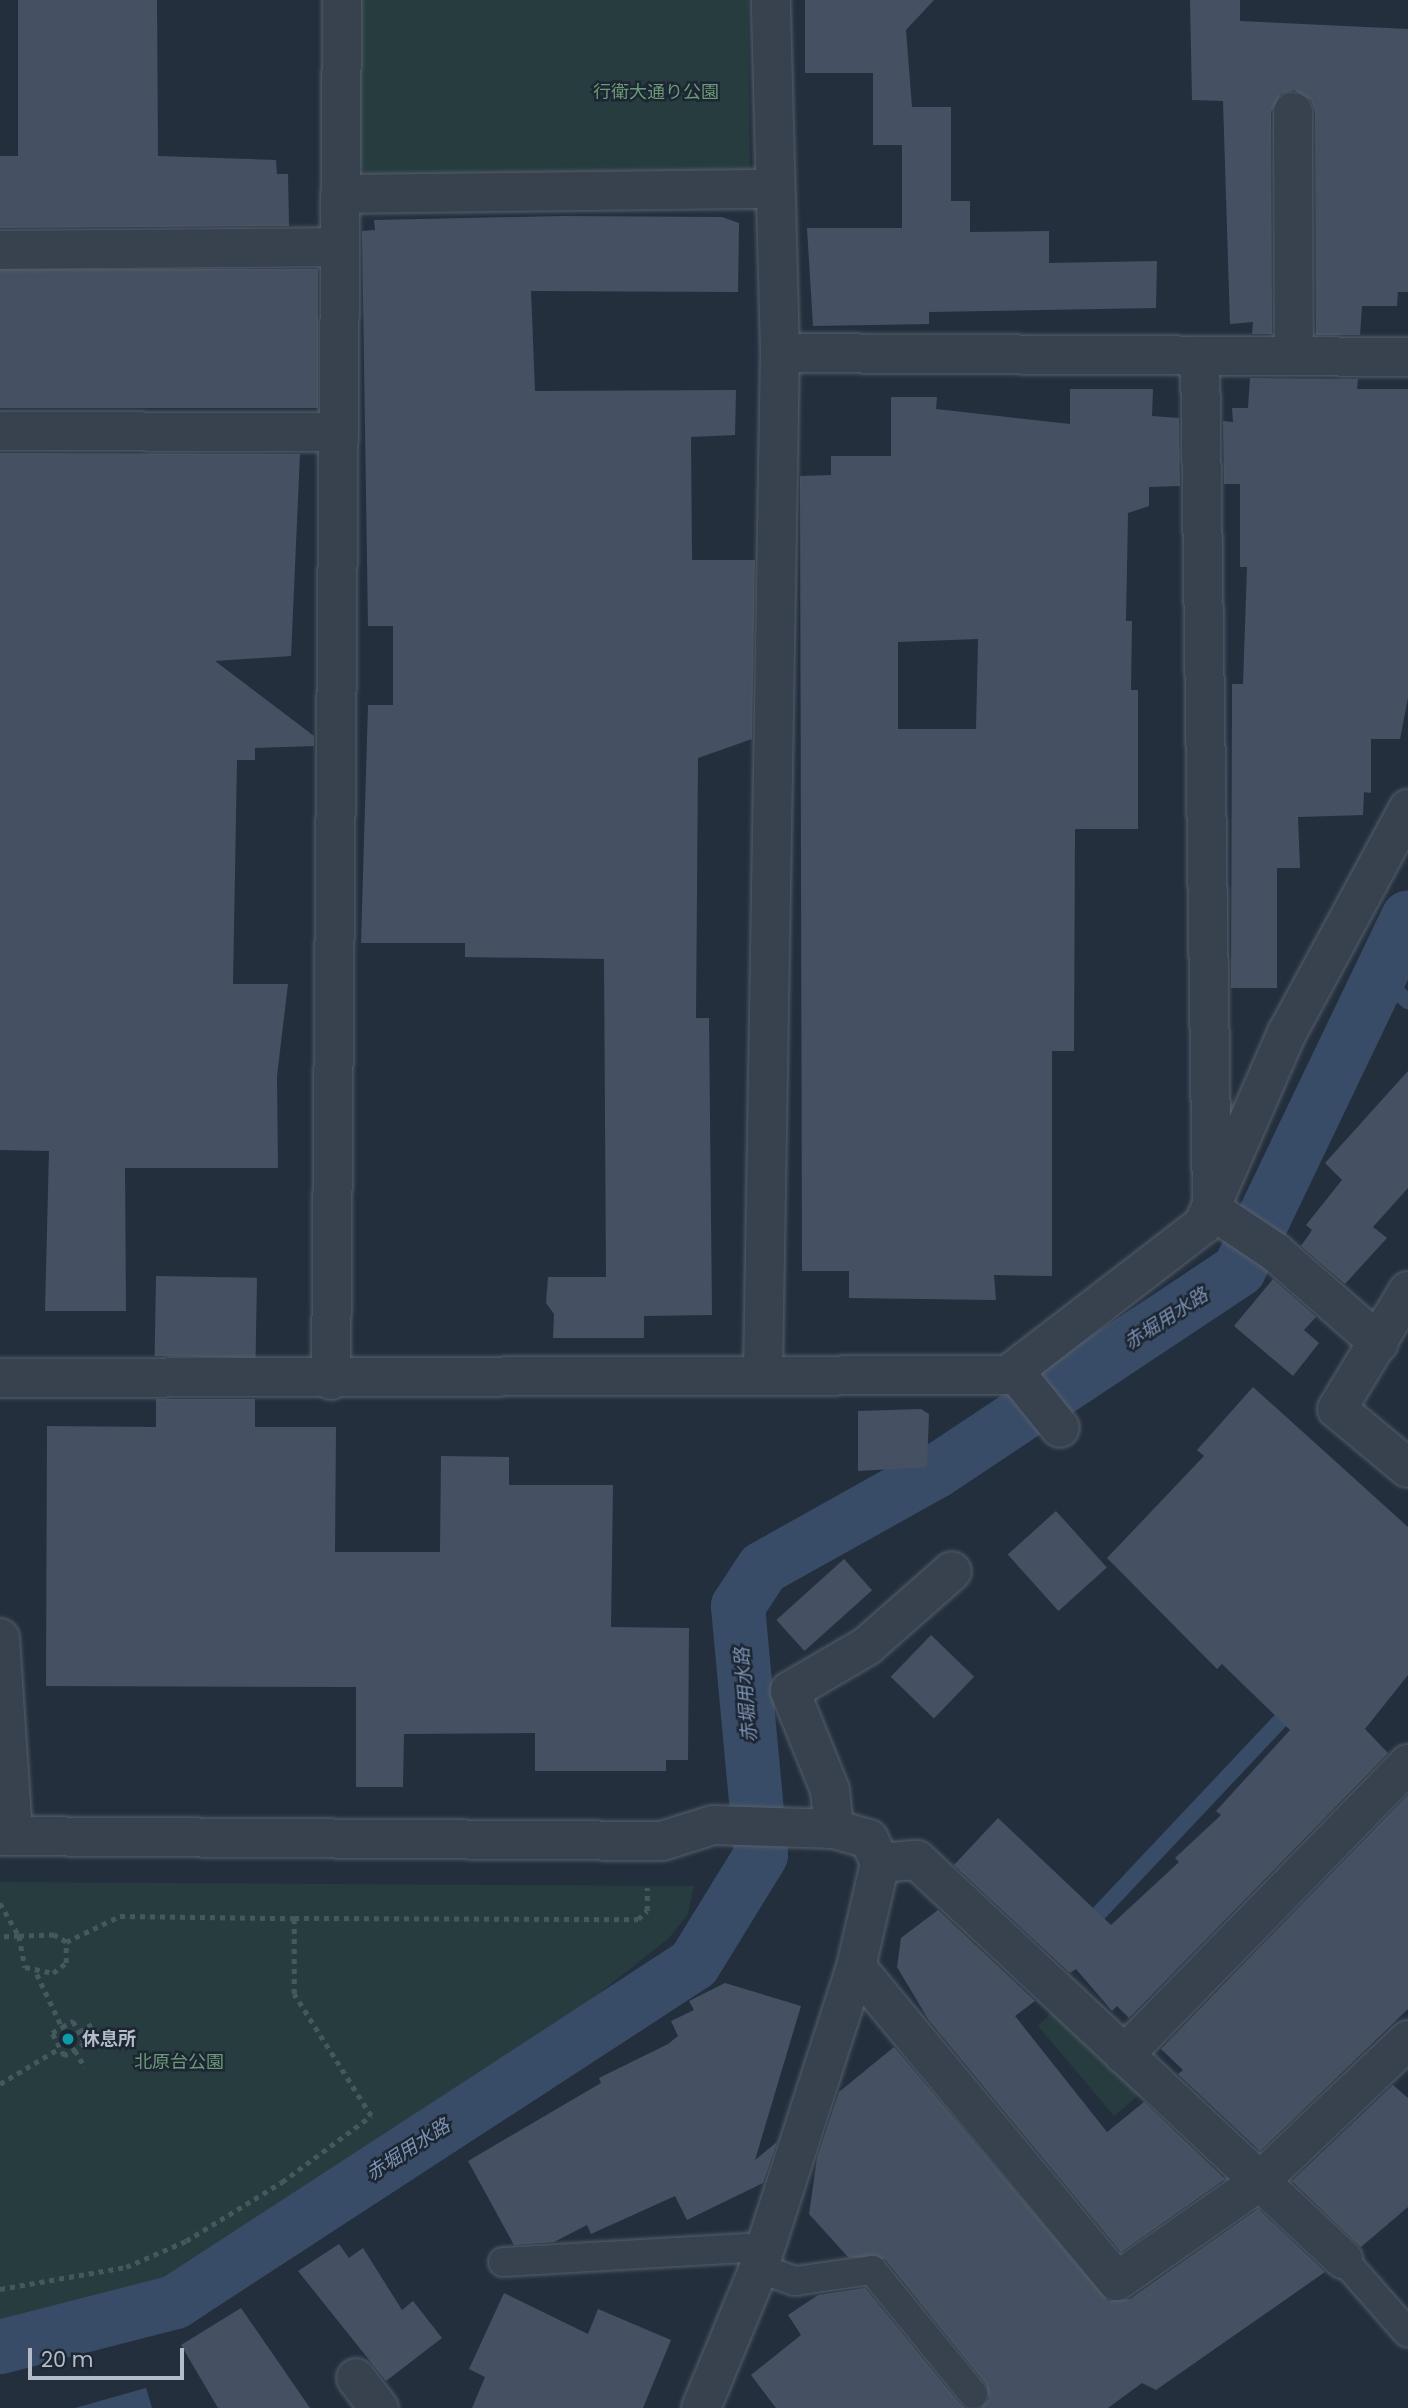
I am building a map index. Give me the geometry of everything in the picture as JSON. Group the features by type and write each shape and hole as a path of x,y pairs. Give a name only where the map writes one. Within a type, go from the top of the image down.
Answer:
{"street":[{"path":"331,1380 337,247 342,0"},
{"path":"763,1374 780,353 771,0"},
{"path":"1293,112 1294,356"},
{"path":"340,194 775,189"},
{"path":"0,250 337,247"},
{"path":"780,353 1408,357"},
{"path":"1200,356 1225,1219"},
{"path":"0,431 337,432"},
{"path":"1225,1219 1287,1033 1398,870 1408,809"},
{"path":"0,1378 331,1380 763,1374 1022,1382 1203,1225 1225,1219 1275,1252 1379,1343"},
{"path":"1408,1291 1338,1409 1408,1468"},
{"path":"1022,1382 1060,1428"},
{"path":"834,1829 830,1790 790,1691 867,1646 952,1571"},
{"path":"0,1638 7,1836 662,1841 713,1825 834,1829 869,1839 880,1863 856,1967 761,2258 701,2408"},
{"path":"1124,2055 1408,1764"},
{"path":"880,1863 917,1860 1343,2259"},
{"path":"856,1967 1117,2281 1259,2182 1408,2040"},
{"path":"356,2378 379,2408"}],"lane":[{"path":"503,2262 761,2258 795,2281 872,2270 973,2394"},
{"path":"1343,2259 1408,2333"}],"path":[{"path":"66,1942 120,1916 638,1919 647,1911 647,1875"},
{"path":"0,1903 19,1936 19,1956 37,1974 62,2027"},
{"path":"0,2290 126,2267 186,2241 282,2182 371,2116 294,1994 295,1918"},
{"path":"0,1937 54,1936 66,1942"},
{"path":"37,1974 61,1970 66,1942"},
{"path":"73,2021 85,2043 64,2056 52,2033 62,2027 73,2021"},
{"path":"79,2032 94,2023"},
{"path":"0,2084 60,2048"},
{"path":"75,2050 85,2067"}],"green space":[{"name":"行衛大通り公園","path":"356,0 748,0 750,169 729,186 375,183 356,162"},
{"name":"北原台公園","path":"0,1882 694,1886 688,1914 669,1938 550,2032 169,2285 0,2319"},
{"path":"1058,2006 1139,2095 1114,2116 1038,2026"}],"water":[{"path":"146,2388 152,2408 75,2408"}],"building":[{"path":"18,0 157,0 158,156 276,160 277,174 288,174 289,226 0,228 0,156 18,156"},
{"path":"805,0 934,0 906,30 912,107 951,107 951,201 970,201 970,232 1049,231 1049,263 1157,261 1156,308 929,312 929,324 813,326 807,228 902,228 902,145 873,145 873,73 805,73"},
{"path":"1190,0 1240,0 1240,21 1408,29 1408,292 1398,292 1397,306 1362,306 1360,335 1316,335 1315,112 1311,100 1294,90 1281,94 1271,112 1272,334 1252,334 1253,322 1230,324 1223,101 1192,100"},
{"path":"563,216 722,217 739,223 738,292 531,291 535,391 736,390 735,435 691,437 692,560 755,560 752,739 698,758 696,1018 709,1018 712,1315 644,1316 644,1338 553,1338 554,1314 546,1303 548,1277 606,1277 604,959 465,957 465,943 361,943 368,705 393,705 393,626 368,626 362,231 375,230 374,220"},
{"path":"0,269 318,269 318,408 0,408"},
{"path":"1250,378 1358,379 1357,389 1408,389 1408,698 1400,739 1371,739 1371,793 1364,792 1363,815 1298,817 1300,868 1277,868 1277,988 1231,988 1232,684 1243,684 1247,567 1240,567 1240,484 1224,484 1223,421 1233,422 1232,408 1248,408"},
{"path":"1070,389 1153,389 1152,416 1179,418 1180,486 1149,487 1149,506 1128,513 1126,621 1132,621 1131,690 1138,690 1138,829 1075,829 1074,1051 1052,1051 1052,1276 994,1275 996,1300 849,1298 849,1271 802,1271 800,476 831,475 831,456 891,456 891,397 937,397 936,409 1070,424","holes":["978,639 976,729 898,729 898,642"]},
{"path":"0,453 300,454 291,656 215,661 314,736 314,746 255,748 255,760 237,760 233,984 288,984 277,1076 278,1168 125,1168 126,1311 45,1311 49,1151 0,1150"},
{"path":"1408,1071 1408,1188 1373,1227 1387,1238 1345,1284 1301,1246 1312,1230 1306,1225 1342,1180 1325,1163"},
{"path":"156,1276 257,1278 256,1358 155,1356"},
{"path":"1273,1279 1316,1317 1304,1330 1319,1343 1293,1376 1234,1326"},
{"path":"1253,1387 1408,1527 1408,1675 1365,1729 1388,1753 1129,2018 1117,2006 1112,2011 1076,1969 1070,1973 954,1865 998,1818 1111,1925 1179,1862 1175,1858 1221,1815 1216,1811 1290,1730 1222,1664 1217,1669 1107,1558 1204,1456 1197,1450"},
{"path":"156,1399 255,1399 255,1427 336,1427 335,1552 440,1552 441,1456 509,1457 509,1485 613,1485 611,1627 689,1628 688,1760 666,1760 666,1771 535,1771 535,1733 404,1734 403,1787 356,1787 356,1687 46,1686 47,1426 156,1427"},
{"path":"921,1409 929,1414 927,1467 858,1471 858,1411"},
{"path":"1056,1511 1107,1567 1059,1611 1008,1554"},
{"path":"844,1559 872,1590 804,1651 776,1620"},
{"path":"931,1635 974,1677 934,1718 891,1677"},
{"path":"1408,1795 1408,2009 1260,2151 1178,2074 1183,2070 1161,2049"},
{"path":"938,1910 1035,2001 1015,2016 1107,2132 1144,2102 1225,2179 1121,2252 928,2019 897,1967 901,1938"},
{"path":"725,1983 801,2006 755,2160 777,2142 763,2183 687,2220 675,2196 591,2234 587,2225 554,2242 514,2245 468,2161 601,2083 599,2078 668,2044 678,2036 671,2021 694,2010 689,2001"},
{"path":"894,2047 1108,2301 1130,2299 1258,2209 1325,2272 1156,2390 1142,2383 1108,2408 981,2408 989,2399 986,2384 885,2259 848,2257 809,2214 817,2158 839,2092"},
{"path":"1393,2085 1408,2098 1408,2207 1361,2247 1292,2181"},
{"path":"339,2244 349,2258 363,2248 402,2310 413,2301 442,2338 386,2381 298,2271"},
{"path":"865,2288 965,2408 776,2408 751,2375 801,2335 788,2315 818,2295"},
{"path":"504,2293 588,2334 598,2309 671,2340 643,2408 472,2408 485,2377 469,2369"},
{"path":"241,2308 310,2408 218,2408 181,2345"}],"waterway":[{"name":"赤堀用水路","path":"0,2347 175,2302 694,1964 761,1855 738,1606 763,1568 935,1472 1239,1270 1408,917"},
{"path":"1379,977 1408,1001"},
{"path":"1084,1929 1294,1706"}],"place":[{"name":"休息所","path":"68,2039"}]}
